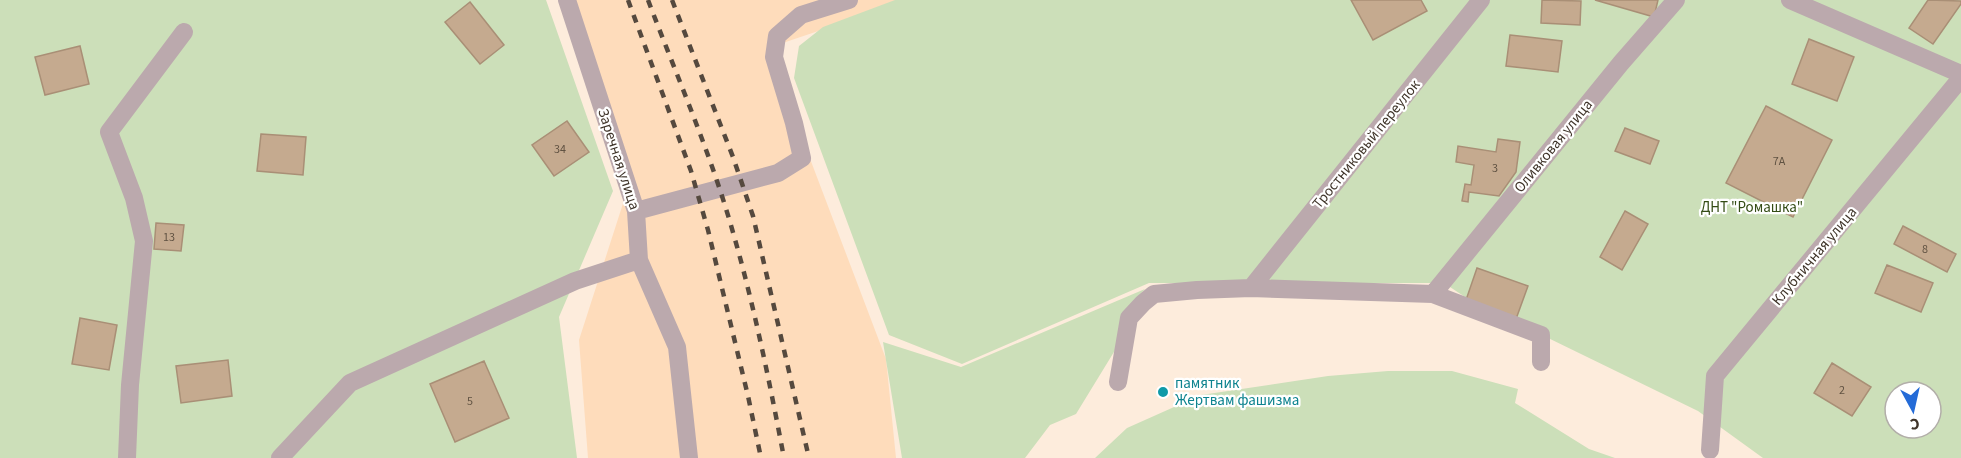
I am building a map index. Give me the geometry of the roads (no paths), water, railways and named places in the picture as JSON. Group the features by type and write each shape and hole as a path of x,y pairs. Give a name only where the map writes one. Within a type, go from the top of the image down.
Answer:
{"street":[{"name":"Заречная улица","path":"567,0 636,211 639,260 677,347 689,458"},
{"path":"636,211 778,173 802,158 774,57 777,36 801,15 849,0"},
{"name":"Тростниковый переулок","path":"1251,288 1481,0"},
{"name":"Оливковая улица","path":"1433,294 1621,63 1676,0"},
{"path":"1790,0 1961,76"},
{"path":"127,458 130,385 144,241 134,198 109,132 184,32"},
{"name":"Клубничная улица","path":"1710,450 1716,376 1961,76"},
{"path":"280,458 350,383 575,281 639,260"},
{"path":"1118,382 1129,318 1154,294 1251,288 1433,294 1541,335 1541,362"}],"railway":[{"path":"628,0 691,171 708,230 761,458"},
{"path":"648,0 702,138 730,222 760,340 784,458"},
{"path":"672,0 733,157 753,216 809,458"}],"place":[{"name":"памятник Жертвам фашизма","path":"1163,392"}],"park label":[{"name":"ДНТ \"Ромашка\"","path":"1752,207"}]}
